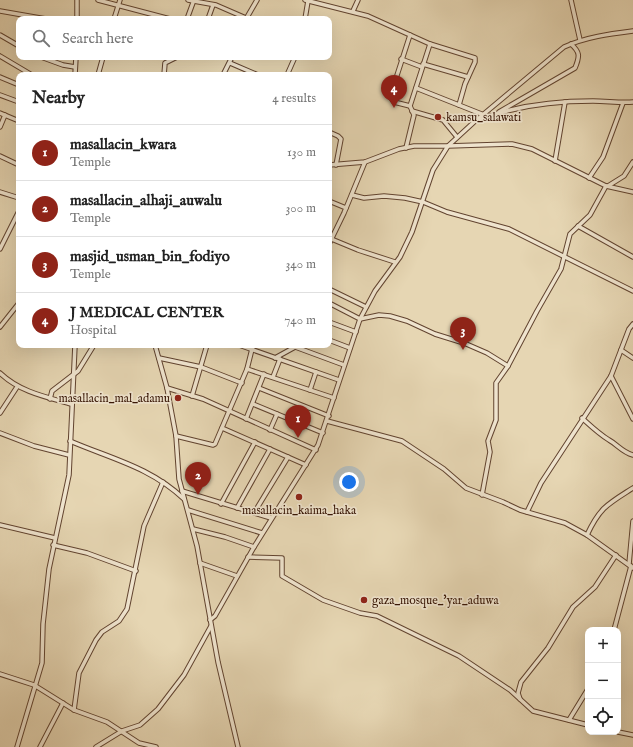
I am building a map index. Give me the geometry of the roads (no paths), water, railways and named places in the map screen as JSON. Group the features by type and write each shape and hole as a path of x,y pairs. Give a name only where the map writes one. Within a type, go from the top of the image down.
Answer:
{"street":[{"path":"72,0 77,0 77,16"},
{"path":"98,0 159,16"},
{"path":"115,16 120,0"},
{"path":"188,0 215,5 239,16"},
{"path":"210,16 218,0"},
{"path":"248,16 258,0"},
{"path":"353,11 358,0"},
{"path":"571,0 580,40"},
{"path":"188,16 193,1"},
{"path":"305,16 307,1 353,11 368,16 430,44 475,58 475,62 468,77 459,105"},
{"path":"0,11 29,16"},
{"path":"210,620 215,616 271,518 316,450 329,416 339,380 360,319 366,306 395,262 400,257 412,232 433,170 448,146 538,66 564,47 580,40 633,31"},
{"path":"0,35 16,44"},
{"path":"410,35 390,97 394,102 410,106"},
{"path":"406,148 414,115 410,106 430,44"},
{"path":"473,123 495,114 575,68 580,55 571,44"},
{"path":"0,56 27,72"},
{"path":"402,59 468,77"},
{"path":"49,60 63,65 76,66"},
{"path":"75,72 76,60"},
{"path":"99,72 102,60"},
{"path":"164,72 165,63 171,60"},
{"path":"225,72 231,60"},
{"path":"288,72 294,60"},
{"path":"230,63 251,72"},
{"path":"0,77 16,84"},
{"path":"416,88 484,115"},
{"path":"0,95 16,101"},
{"path":"495,114 565,102 633,102"},
{"path":"555,161 565,102"},
{"path":"589,178 603,157 623,103"},
{"path":"412,110 442,120 458,137"},
{"path":"0,113 16,120"},
{"path":"0,127 5,115"},
{"path":"332,133 341,139 336,164"},
{"path":"332,165 365,162 406,148 512,144 532,149 607,186 633,192"},
{"path":"0,156 16,164"},
{"path":"332,235 352,195 365,162"},
{"path":"482,495 490,452 488,441 496,420 496,383 508,366 537,310 561,269 568,238 590,215 607,186 624,176 633,162"},
{"path":"0,192 16,197"},
{"path":"352,195 364,198 384,196 405,198 423,202 447,212 509,229 633,291"},
{"path":"332,202 346,208"},
{"path":"0,249 16,217"},
{"path":"578,226 633,257"},
{"path":"332,240 395,262"},
{"path":"332,289 366,306"},
{"path":"332,305 360,319 379,315 400,319 435,334 464,342 487,353 508,366"},
{"path":"0,327 16,307"},
{"path":"332,323 356,332"},
{"path":"527,512 541,483 582,418 611,376 629,329 633,324"},
{"path":"332,341 350,348"},
{"path":"17,747 28,716 34,685 42,663 43,624 53,545 69,475 75,348"},
{"path":"50,399 52,391 78,371 92,348"},
{"path":"156,348 168,388 176,436 177,460 182,492 193,529 211,626 238,747"},
{"path":"192,396 206,348"},
{"path":"246,348 339,380"},
{"path":"275,358 295,348"},
{"path":"300,348 344,365"},
{"path":"176,436 213,445 242,382 252,350"},
{"path":"621,350 633,358"},
{"path":"159,358 201,367 242,382"},
{"path":"273,377 280,360"},
{"path":"247,369 334,398"},
{"path":"310,390 316,372"},
{"path":"0,373 17,387 50,399 72,404"},
{"path":"246,419 264,374"},
{"path":"611,376 633,419"},
{"path":"0,413 17,387"},
{"path":"168,388 192,396 316,450"},
{"path":"259,388 329,416"},
{"path":"253,404 323,433"},
{"path":"270,430 277,414"},
{"path":"582,418 600,435 610,440 625,452 633,455"},
{"path":"327,421 402,441 444,469 466,488 527,512 565,523 587,535 631,566"},
{"path":"222,428 306,465"},
{"path":"0,433 34,446 69,455"},
{"path":"70,441 137,466 163,482 185,500"},
{"path":"221,504 255,442"},
{"path":"237,508 270,449"},
{"path":"254,513 288,457"},
{"path":"74,710 79,673 99,635 123,616 127,608 144,526 163,482"},
{"path":"587,535 594,519 603,508 633,488"},
{"path":"182,492 271,518"},
{"path":"188,510 262,533"},
{"path":"615,627 631,566 633,521"},
{"path":"0,525 55,538"},
{"path":"193,529 225,537 254,547"},
{"path":"53,545 136,570"},
{"path":"520,700 518,693 521,682 548,648 573,607 595,587 616,555"},
{"path":"248,557 282,558 282,576 306,591 323,600 387,620 459,656 510,690 533,710 585,724"},
{"path":"200,563 237,576"},
{"path":"96,747 122,731 140,725 158,709 184,675 211,626"},
{"path":"0,674 34,685 74,710 107,722 134,740 156,747"},
{"path":"569,720 585,694"},
{"path":"40,747 63,703"},
{"path":"621,733 633,735"}],"place":[{"name":"J MEDICAL CENTER","path":"394,108"},
{"name":"kamsu_salawati","path":"438,117"},
{"name":"masjid_usman_bin_fodiyo","path":"463,350"},
{"name":"masallacin_mal_adamu","path":"178,398"},
{"name":"masallacin_kwara","path":"298,438"},
{"name":"masallacin_alhaji_auwalu","path":"198,495"},
{"name":"masallacin_kaima_haka","path":"299,497"},
{"name":"gaza_mosque_'yar_aduwa","path":"364,600"}]}
